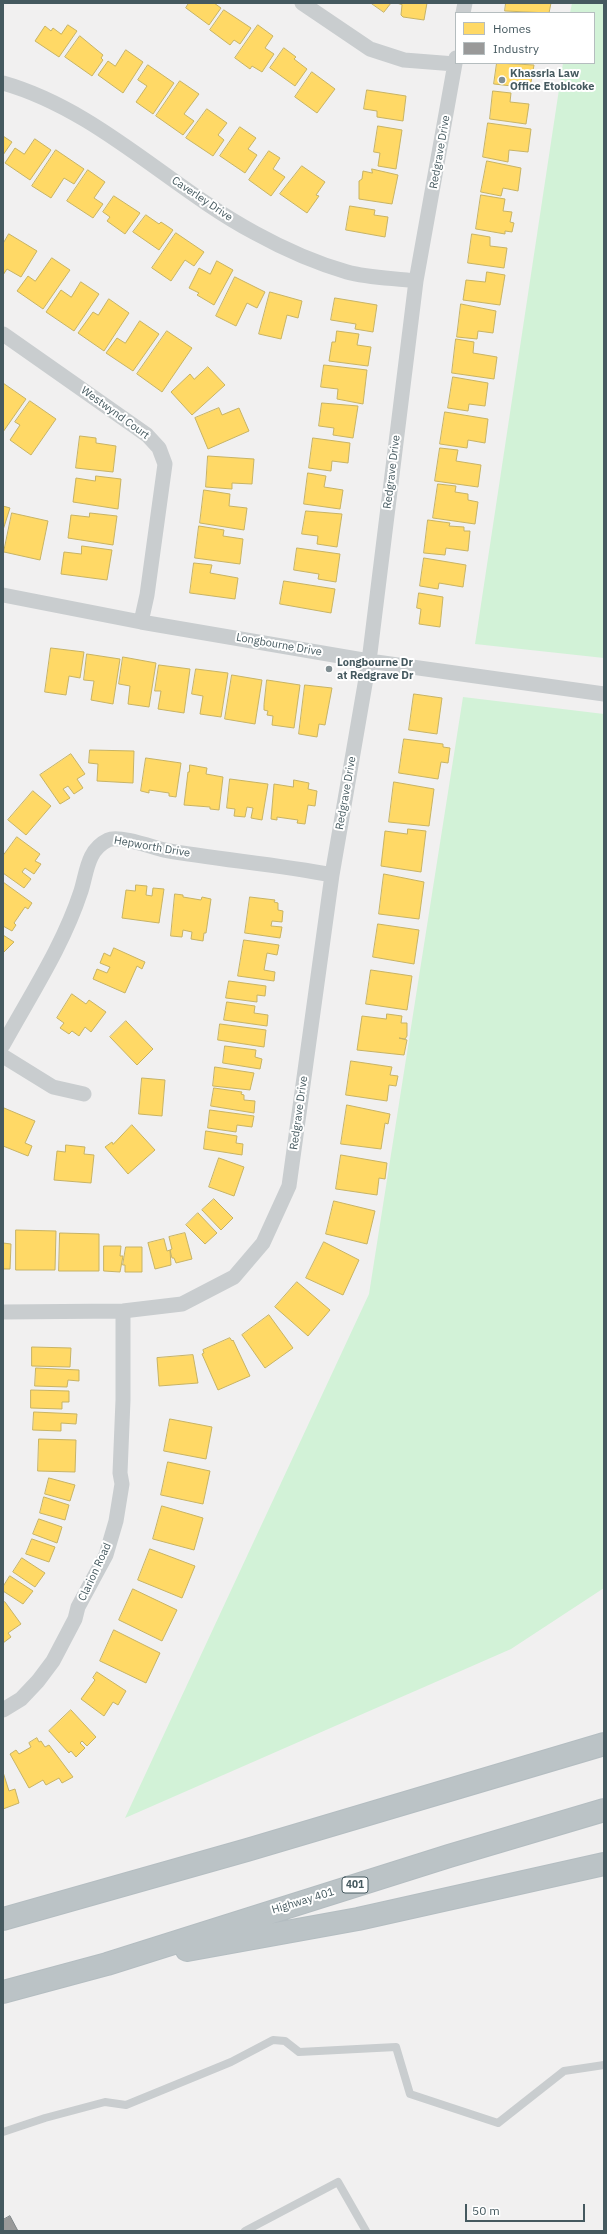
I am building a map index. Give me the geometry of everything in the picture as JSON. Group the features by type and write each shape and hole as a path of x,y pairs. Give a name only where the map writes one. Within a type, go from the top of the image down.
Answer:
{"highway":[{"path":"3,1919 247,1850 604,1744"},
{"name":"Highway 401","path":"3,1992 107,1964 442,1858 604,1810"},
{"path":"107,1964 350,1920 604,1864"}],"street":[{"path":"302,3 370,49 404,60 455,61"},
{"name":"Redgrave Drive","path":"3,1312 123,1311 182,1304 234,1277 263,1243 289,1186 332,874 369,661 416,281 455,64"},
{"name":"Caverley Drive","path":"3,83 34,92 83,118 255,233 304,256 348,272 416,281"},
{"name":"Westwynd Court","path":"3,334 147,435 159,448 165,464 147,595 141,622"},
{"name":"Longbourne Drive","path":"3,595 141,622 369,661 604,694"},
{"name":"Hepworth Drive","path":"3,1045 55,952 77,904 83,885 86,865 96,849 109,839 124,840 164,850 332,874"},
{"path":"3,1056 53,1087 84,1094"},
{"name":"Clarion Road","path":"3,1710 21,1699 53,1661 106,1555 116,1521 122,1484 120,1473 124,1394 123,1311"}],"lane":[{"path":"3,2132 45,2118 105,2102 126,2105 230,2062 273,2040 285,2041 299,2052 396,2047 410,2094 498,2123 564,2071 604,2065"},
{"path":"245,2231 338,2182 366,2231"}],"green space":[{"path":"572,3 604,3 604,658 475,644 563,64 595,64 595,12 570,12"},
{"path":"463,697 604,714 604,1588 511,1649 125,1818 369,1294"}],"building: Homes":[{"path":"189,3 214,3 221,8 209,25 186,8"},
{"path":"371,3 391,3 384,12"},
{"path":"397,3 427,3 424,20 403,17 401,15 402,5"},
{"path":"506,3 551,3 549,12 505,11"},
{"path":"224,10 251,28 240,44 234,40 230,45 210,30"},
{"path":"68,25 77,31 59,57 35,41 45,26 51,31 53,28 61,34"},
{"path":"258,25 273,36 265,48 274,54 262,72 252,66 250,69 235,58"},
{"path":"80,36 103,55 101,58 103,60 92,76 65,57"},
{"path":"284,48 296,57 294,59 307,69 295,86 270,68"},
{"path":"126,50 143,62 123,93 98,75 108,61 115,66"},
{"path":"497,64 534,65 530,88 494,84"},
{"path":"148,65 174,83 153,114 136,102 147,86 138,80"},
{"path":"312,72 335,89 317,113 295,97"},
{"path":"180,81 199,94 184,114 194,121 183,135 156,116"},
{"path":"367,90 406,96 403,121 377,117 377,111 364,109"},
{"path":"493,91 511,93 510,102 529,104 526,124 490,119"},
{"path":"207,109 227,123 218,135 224,140 213,156 186,138"},
{"path":"488,123 531,129 528,152 509,150 508,162 483,157"},
{"path":"378,126 402,130 396,169 378,166 380,153 374,152"},
{"path":"240,127 256,138 248,149 257,155 245,173 220,156"},
{"path":"3,136 12,142 3,155"},
{"path":"35,139 51,150 30,180 5,163 15,148 24,154"},
{"path":"56,150 84,169 74,184 64,178 51,198 32,186"},
{"path":"269,151 280,158 273,169 285,177 271,196 249,180"},
{"path":"487,161 521,168 518,191 503,188 501,196 481,192"},
{"path":"302,166 325,182 316,195 319,196 307,213 280,194"},
{"path":"372,169 398,175 392,204 359,199 359,181 362,179 363,171 372,173"},
{"path":"88,170 105,182 94,198 103,204 93,218 67,201"},
{"path":"481,195 505,199 503,211 512,212 510,222 514,223 512,232 505,231 505,234 476,229"},
{"path":"114,196 140,213 125,234 107,221 110,217 103,212"},
{"path":"350,206 375,210 374,215 388,217 385,237 346,230"},
{"path":"146,215 159,224 161,222 173,230 159,250 133,232"},
{"path":"176,233 204,252 194,266 185,260 171,281 152,268"},
{"path":"9,234 37,251 21,277 7,269 3,275 3,244"},
{"path":"472,234 490,237 490,246 507,248 504,268 468,263"},
{"path":"52,258 70,270 43,309 17,291 28,276 35,281"},
{"path":"217,261 233,270 214,305 197,295 199,293 189,288 199,268 210,274"},
{"path":"487,272 505,275 500,305 463,300 466,280 485,282"},
{"path":"235,277 265,292 257,308 247,303 236,326 216,316"},
{"path":"81,282 99,294 74,331 46,312 61,290 71,297"},
{"path":"270,292 302,301 298,318 287,315 281,339 259,334"},
{"path":"335,298 377,305 373,332 355,329 356,324 331,320"},
{"path":"109,299 129,313 104,351 78,333 93,312 98,315"},
{"path":"461,304 496,311 493,333 478,331 477,339 457,337"},
{"path":"140,321 159,334 133,371 106,353 117,338 125,343"},
{"path":"167,331 192,348 162,392 137,374"},
{"path":"337,331 359,334 357,345 371,347 368,366 329,361 332,342 335,342"},
{"path":"456,339 474,342 473,353 497,357 494,379 452,373"},
{"path":"324,365 367,370 363,404 337,399 338,389 321,387"},
{"path":"208,367 225,385 192,415 171,392 190,374 194,379"},
{"path":"453,377 488,383 485,406 469,404 468,411 448,408"},
{"path":"3,383 26,399 3,432"},
{"path":"30,401 56,419 31,455 10,440 20,425 15,422"},
{"path":"322,403 358,406 353,438 333,435 334,428 319,426"},
{"path":"219,408 222,415 239,408 249,431 208,449 195,418"},
{"path":"445,412 488,419 485,443 468,440 467,448 440,444"},
{"path":"80,436 96,438 96,443 116,446 113,472 76,468"},
{"path":"313,438 350,443 348,463 332,461 331,471 309,468"},
{"path":"440,448 458,450 456,461 481,465 478,487 435,481"},
{"path":"208,456 254,459 252,484 232,483 232,489 206,487"},
{"path":"308,473 326,476 324,487 343,490 340,509 304,504"},
{"path":"96,476 121,479 118,509 73,502 76,478 95,481"},
{"path":"438,484 456,486 455,492 468,494 468,500 478,502 475,524 433,518"},
{"path":"204,490 230,494 229,506 247,508 244,530 200,523"},
{"path":"3,506 10,508 3,530"},
{"path":"306,511 342,514 337,547 317,544 318,536 302,534"},
{"path":"12,513 48,521 40,560 4,552"},
{"path":"90,513 117,516 113,545 68,538 71,515 89,517"},
{"path":"428,520 450,523 449,526 464,527 464,531 470,531 468,551 446,548 445,555 424,553"},
{"path":"199,526 224,530 223,536 243,539 240,564 195,558"},
{"path":"82,546 112,550 107,580 61,574 64,552 81,554"},
{"path":"297,548 340,554 336,582 318,579 319,574 294,570"},
{"path":"424,558 466,565 463,587 439,583 438,589 420,586"},
{"path":"194,563 212,565 210,573 238,578 235,599 190,593"},
{"path":"284,581 335,589 331,613 280,604"},
{"path":"419,593 443,597 440,627 419,624 421,609 417,608"},
{"path":"51,648 84,652 80,678 69,676 66,695 45,692"},
{"path":"87,654 120,659 113,704 91,700 94,681 84,680"},
{"path":"123,657 156,663 149,707 128,704 130,686 119,684"},
{"path":"159,665 190,669 184,713 158,709 161,691 155,691"},
{"path":"196,669 228,673 221,717 200,714 203,696 192,694"},
{"path":"232,675 262,680 255,724 225,719"},
{"path":"267,680 300,685 294,728 272,725 273,716 267,715 268,711 264,710"},
{"path":"305,685 332,688 325,725 319,724 317,737 299,734"},
{"path":"414,694 442,698 437,734 409,730"},
{"path":"404,739 443,744 443,747 450,748 448,763 441,762 438,779 399,773"},
{"path":"90,750 134,751 133,783 97,781 98,764 89,763"},
{"path":"71,754 85,774 77,779 83,788 74,794 68,786 63,789 70,798 60,804 40,775"},
{"path":"146,758 181,763 176,797 169,796 169,793 149,790 149,793 141,791"},
{"path":"190,765 207,768 206,774 223,777 219,810 210,809 210,807 184,805"},
{"path":"230,779 268,784 262,820 251,818 253,808 247,807 245,817 234,816 235,809 227,808"},
{"path":"294,780 309,783 308,789 317,791 315,806 308,805 305,824 297,823 298,820 277,817 277,820 271,819 274,784 293,787"},
{"path":"394,782 434,789 429,826 389,822"},
{"path":"33,791 51,806 26,835 8,820"},
{"path":"408,829 426,831 421,872 381,866 385,831 407,834"},
{"path":"17,837 40,854 35,861 41,864 34,874 25,868 22,872 31,879 24,888 3,873 3,856"},
{"path":"384,874 424,882 419,919 379,914"},
{"path":"3,882 32,903 28,909 25,907 14,923 16,925 12,931 3,926"},
{"path":"136,885 147,886 146,895 152,896 153,888 164,889 159,923 122,918 126,890 135,891"},
{"path":"175,894 201,900 202,897 211,899 206,933 204,933 203,941 191,939 192,932 183,930 182,937 171,936"},
{"path":"250,897 275,900 274,902 278,903 278,910 283,911 282,922 272,921 271,926 282,927 280,938 245,933"},
{"path":"378,924 419,930 414,964 373,957"},
{"path":"3,935 14,942 3,953"},
{"path":"244,940 279,945 277,955 267,953 264,970 275,972 274,981 238,976"},
{"path":"114,948 145,962 142,969 137,966 125,993 93,979 97,969 107,973 110,967 100,963 104,953 110,956"},
{"path":"371,970 412,976 407,1010 366,1004"},
{"path":"229,981 266,986 265,996 257,995 257,1002 226,998"},
{"path":"72,994 86,1004 89,1000 106,1012 91,1032 85,1027 79,1036 72,1031 69,1034 60,1028 64,1023 57,1018"},
{"path":"227,1002 255,1006 254,1013 268,1015 267,1026 224,1020"},
{"path":"387,1014 402,1016 401,1023 407,1023 407,1036 405,1039 399,1038 407,1040 404,1055 357,1050 362,1016 386,1019"},
{"path":"126,1021 153,1049 137,1065 110,1037"},
{"path":"220,1024 266,1030 264,1047 218,1040"},
{"path":"225,1046 256,1050 255,1057 262,1059 260,1069 223,1063"},
{"path":"351,1061 392,1067 390,1075 398,1076 396,1086 389,1085 387,1101 346,1095"},
{"path":"215,1067 254,1073 250,1090 213,1086"},
{"path":"142,1078 165,1080 162,1116 139,1114"},
{"path":"214,1088 242,1092 241,1094 244,1095 244,1100 255,1101 254,1113 211,1106"},
{"path":"347,1105 390,1114 388,1124 385,1123 381,1149 341,1144"},
{"path":"4,1108 35,1121 25,1143 32,1146 28,1156 3,1146"},
{"path":"210,1110 254,1116 252,1127 237,1125 236,1132 208,1128"},
{"path":"132,1125 155,1150 128,1174 105,1147 112,1142 113,1144"},
{"path":"206,1131 237,1136 236,1143 243,1144 242,1155 204,1149"},
{"path":"66,1145 85,1147 84,1154 94,1155 91,1183 54,1180 57,1151 65,1152"},
{"path":"341,1155 387,1163 385,1179 379,1178 377,1195 336,1189"},
{"path":"219,1158 244,1167 234,1196 209,1187"},
{"path":"214,1199 233,1218 221,1230 202,1210"},
{"path":"334,1201 375,1211 367,1244 326,1234"},
{"path":"198,1213 217,1233 205,1244 186,1225"},
{"path":"16,1230 56,1231 55,1270 16,1270"},
{"path":"60,1233 99,1234 99,1271 59,1271"},
{"path":"185,1233 192,1259 176,1263 174,1258 172,1258 170,1250 172,1249 169,1237"},
{"path":"164,1239 167,1251 170,1250 171,1265 155,1269 148,1243"},
{"path":"324,1242 359,1260 343,1295 306,1278"},
{"path":"3,1243 11,1244 10,1269 3,1269"},
{"path":"104,1246 121,1246 120,1256 123,1256 120,1272 104,1271"},
{"path":"126,1247 142,1247 142,1272 125,1272 125,1265 123,1265"},
{"path":"297,1282 330,1310 308,1336 275,1307"},
{"path":"269,1315 293,1348 265,1368 242,1335"},
{"path":"230,1338 232,1341 233,1340 250,1376 218,1390 202,1354 204,1353 203,1350"},
{"path":"32,1347 71,1348 70,1367 32,1366"},
{"path":"193,1355 198,1383 159,1386 157,1358"},
{"path":"36,1368 79,1370 79,1381 68,1380 67,1387 35,1386"},
{"path":"31,1390 69,1391 69,1402 62,1402 62,1409 31,1408"},
{"path":"34,1412 77,1414 76,1424 61,1423 61,1431 33,1430"},
{"path":"170,1419 212,1427 206,1459 164,1451"},
{"path":"39,1439 76,1440 75,1472 38,1471"},
{"path":"168,1462 210,1471 203,1504 161,1495"},
{"path":"49,1478 75,1485 70,1501 45,1494"},
{"path":"44,1497 69,1505 65,1520 40,1513"},
{"path":"162,1506 203,1518 194,1550 153,1539"},
{"path":"39,1519 62,1527 57,1543 33,1534"},
{"path":"32,1539 55,1547 49,1562 26,1554"},
{"path":"150,1549 195,1566 182,1598 138,1580"},
{"path":"22,1558 45,1573 35,1587 13,1572"},
{"path":"10,1576 33,1591 23,1604 3,1591 3,1587"},
{"path":"133,1589 177,1610 162,1641 119,1620"},
{"path":"5,1602 21,1624 8,1633 11,1637 3,1643 3,1603"},
{"path":"114,1630 160,1653 146,1683 100,1661"},
{"path":"97,1672 126,1691 118,1705 113,1702 104,1716 81,1699 95,1680 93,1678"},
{"path":"71,1710 96,1737 87,1746 82,1741 80,1743 85,1748 76,1757 71,1751 69,1753 49,1731"},
{"path":"37,1738 45,1747 49,1745 73,1777 62,1783 59,1778 46,1785 43,1780 29,1788 10,1754 16,1750 19,1754 31,1747 29,1743"},
{"path":"3,1772 9,1791 15,1789 19,1803 3,1809"}],"building: Industry":[{"path":"10,2216 18,2231 3,2231 3,2220"}],"place":[{"name":"Khassria Law Office Etobicoke","path":"502,80"},
{"name":"Longbourne Dr at Redgrave Dr","path":"329,669"}]}
